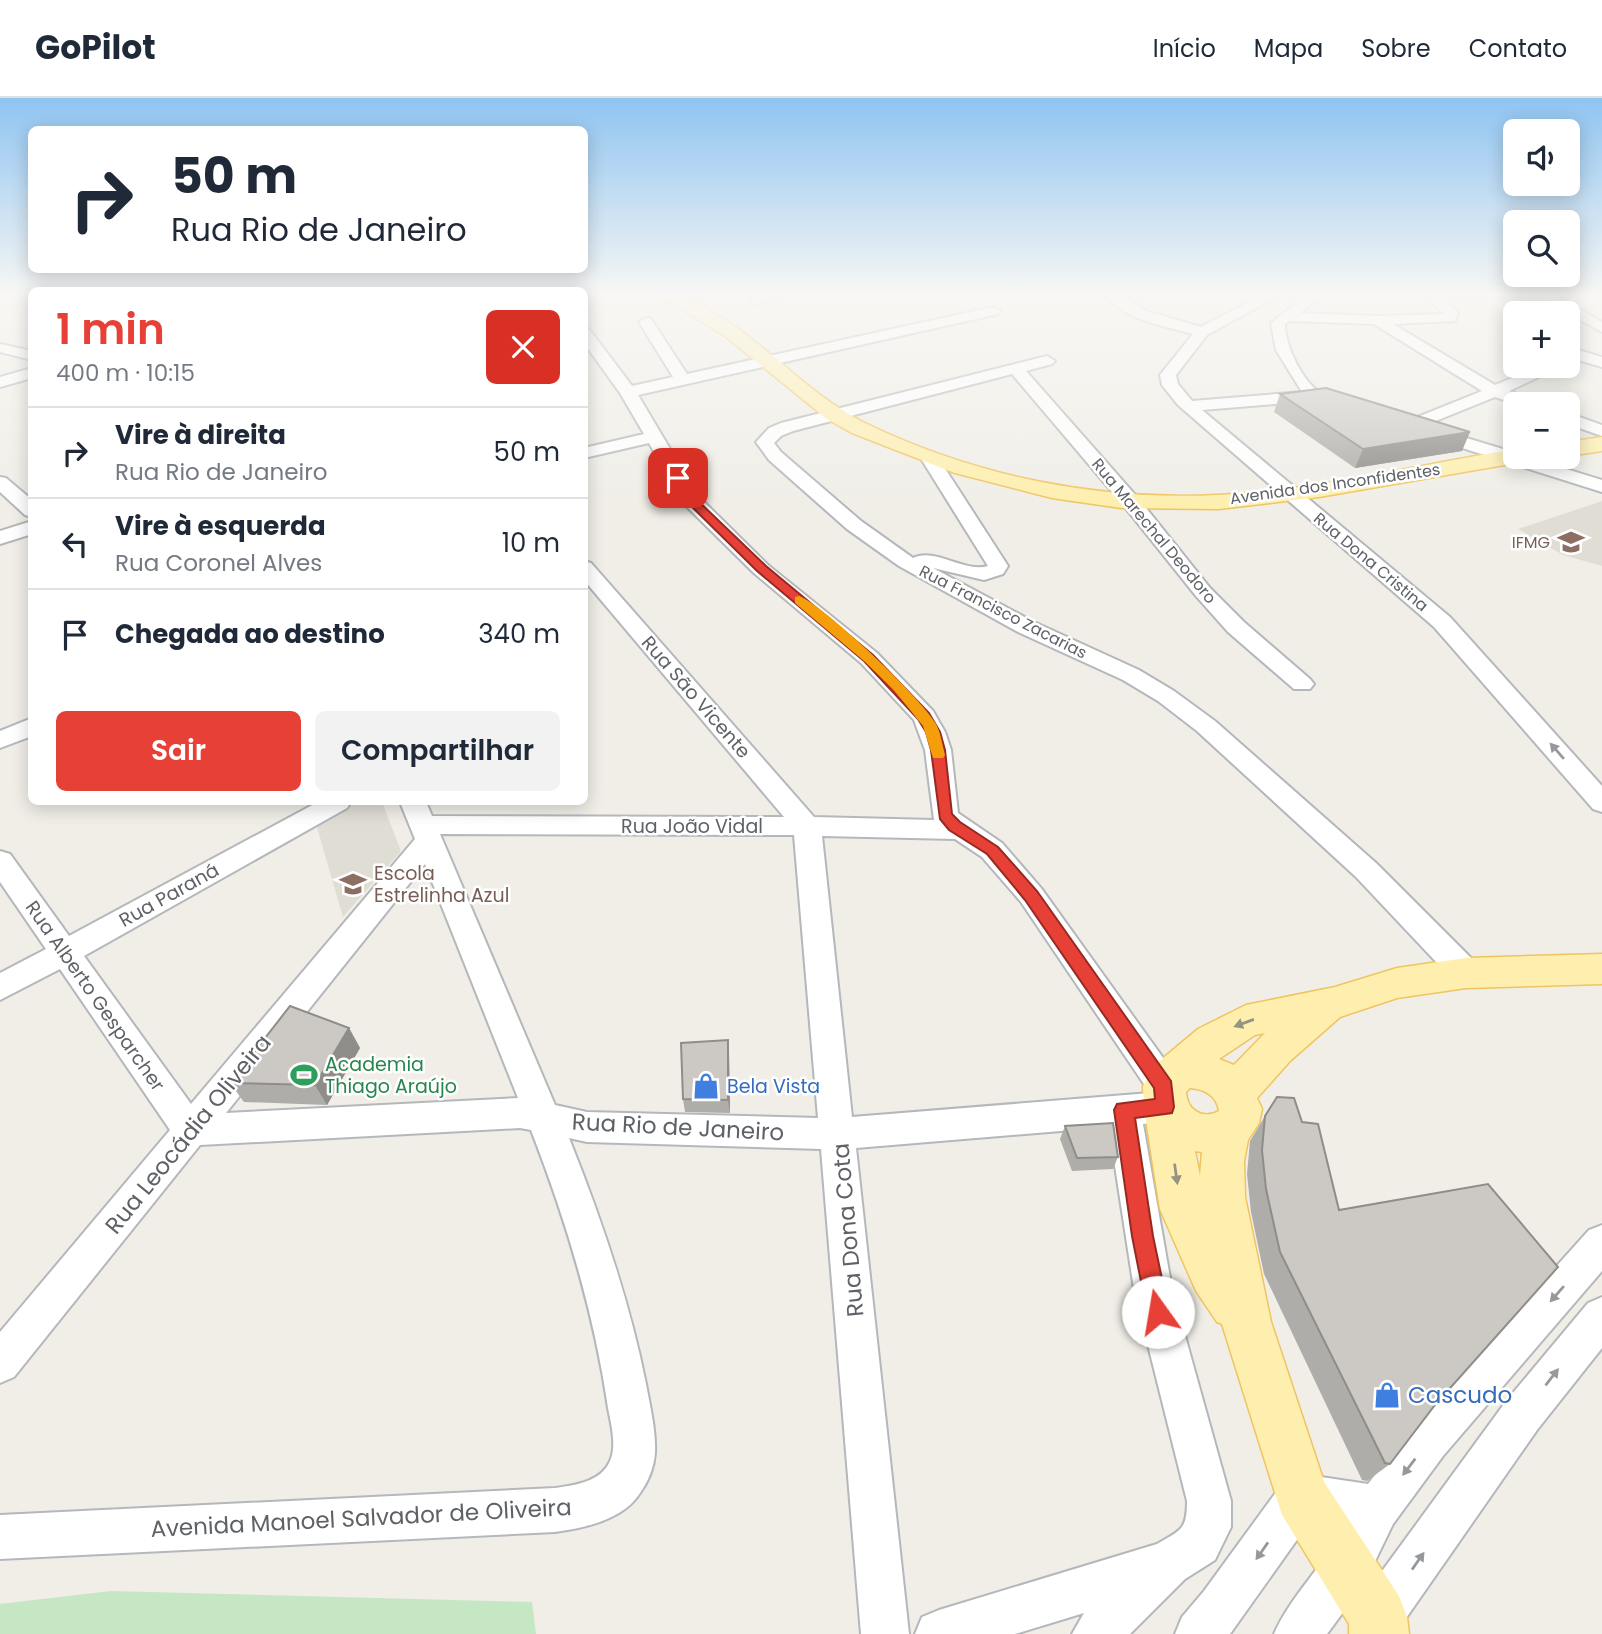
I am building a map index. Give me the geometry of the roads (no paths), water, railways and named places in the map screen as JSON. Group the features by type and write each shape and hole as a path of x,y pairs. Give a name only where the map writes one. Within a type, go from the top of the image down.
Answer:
{"main road":[{"name":"Avenida dos Inconfidentes","path":"772,365 834,415 872,435 929,457 994,478 1050,491 1131,502 1185,502 1289,494 1503,458"},
{"path":"1580,447 1602,444"},
{"path":"1156,1095 1212,1041 1246,1021 1335,1003 1397,983 1466,973 1602,970"},
{"path":"1156,1095 1181,1126 1205,1136 1232,1113 1281,1042 1335,1003"},
{"path":"1156,1095 1178,1072 1203,1071 1227,1084 1232,1113 1222,1161 1222,1197 1245,1322 1301,1496 1348,1568 1379,1625"},
{"path":"1156,1095 1183,1209 1213,1274 1245,1322"}],"street":[{"path":"608,365 628,392 690,499 761,569 869,658 924,716 933,732 938,750 943,810 949,821 992,850 1031,895 1156,1095 1153,1289 1209,1500 1209,1527 1205,1536 1190,1552 1169,1563 939,1634"},
{"path":"673,365 683,380"},
{"path":"628,392 752,365"},
{"name":"Rua Francisco Zacarias","path":"1033,365 775,432 765,442 775,456 876,541 943,583 1026,627 1131,675 1181,706 1366,870 1466,973"},
{"name":"Rua Dona Cristina","path":"1175,365 1167,374 1170,384 1190,406 1289,494 1416,598 1441,622 1602,803"},
{"path":"1293,365 1314,396"},
{"path":"1450,365 1503,394"},
{"name":"Rua Marechal Deodoro","path":"1016,369 1131,502 1203,592 1236,627 1302,684"},
{"path":"0,382 28,374"},
{"path":"1503,453 1405,425 1523,378"},
{"path":"1190,406 1314,396 1362,411"},
{"path":"1580,423 1602,431"},
{"path":"588,452 655,437"},
{"path":"876,541 955,569 984,574 996,569 996,560 929,457"},
{"path":"1552,469 1602,486"},
{"path":"0,482 28,507"},
{"path":"0,538 28,528"},
{"name":"Rua São Vicente","path":"588,572 807,826"},
{"path":"0,740 28,728"},
{"name":"Rua Paraná","path":"0,988 333,805"},
{"name":"Rua João Vidal","path":"421,822 807,826 961,831"},
{"name":"Avenida Manoel Salvador de Oliveira","path":"0,1537 555,1510 597,1502 622,1482 633,1458 633,1431 619,1342 579,1208 421,822"},
{"name":"Rua Leocádia Oliveira","path":"0,1363 190,1130 421,822"},
{"name":"Rua Dona Cota","path":"807,826 886,1634"},
{"name":"Rua Alberto Gesparcher","path":"0,861 190,1130"},
{"name":"Rua Rio de Janeiro","path":"190,1130 520,1113 587,1127 839,1134 1156,1095"},
{"path":"1298,1634 1348,1568 1377,1508 1428,1440 1602,1243"},
{"path":"1379,1625 1522,1415 1602,1317"},
{"path":"1199,1634 1222,1608 1301,1496 1377,1508"},
{"path":"1096,1634 1169,1563"}],"place":[{"name":"IFMG","path":"1571,542"},
{"name":"Escola Estrelinha Azul","path":"353,884"},
{"name":"Academia Thiago Araújo","path":"304,1075"},
{"name":"Bela Vista","path":"706,1086"},
{"name":"Cascudo","path":"1387,1395"}]}
